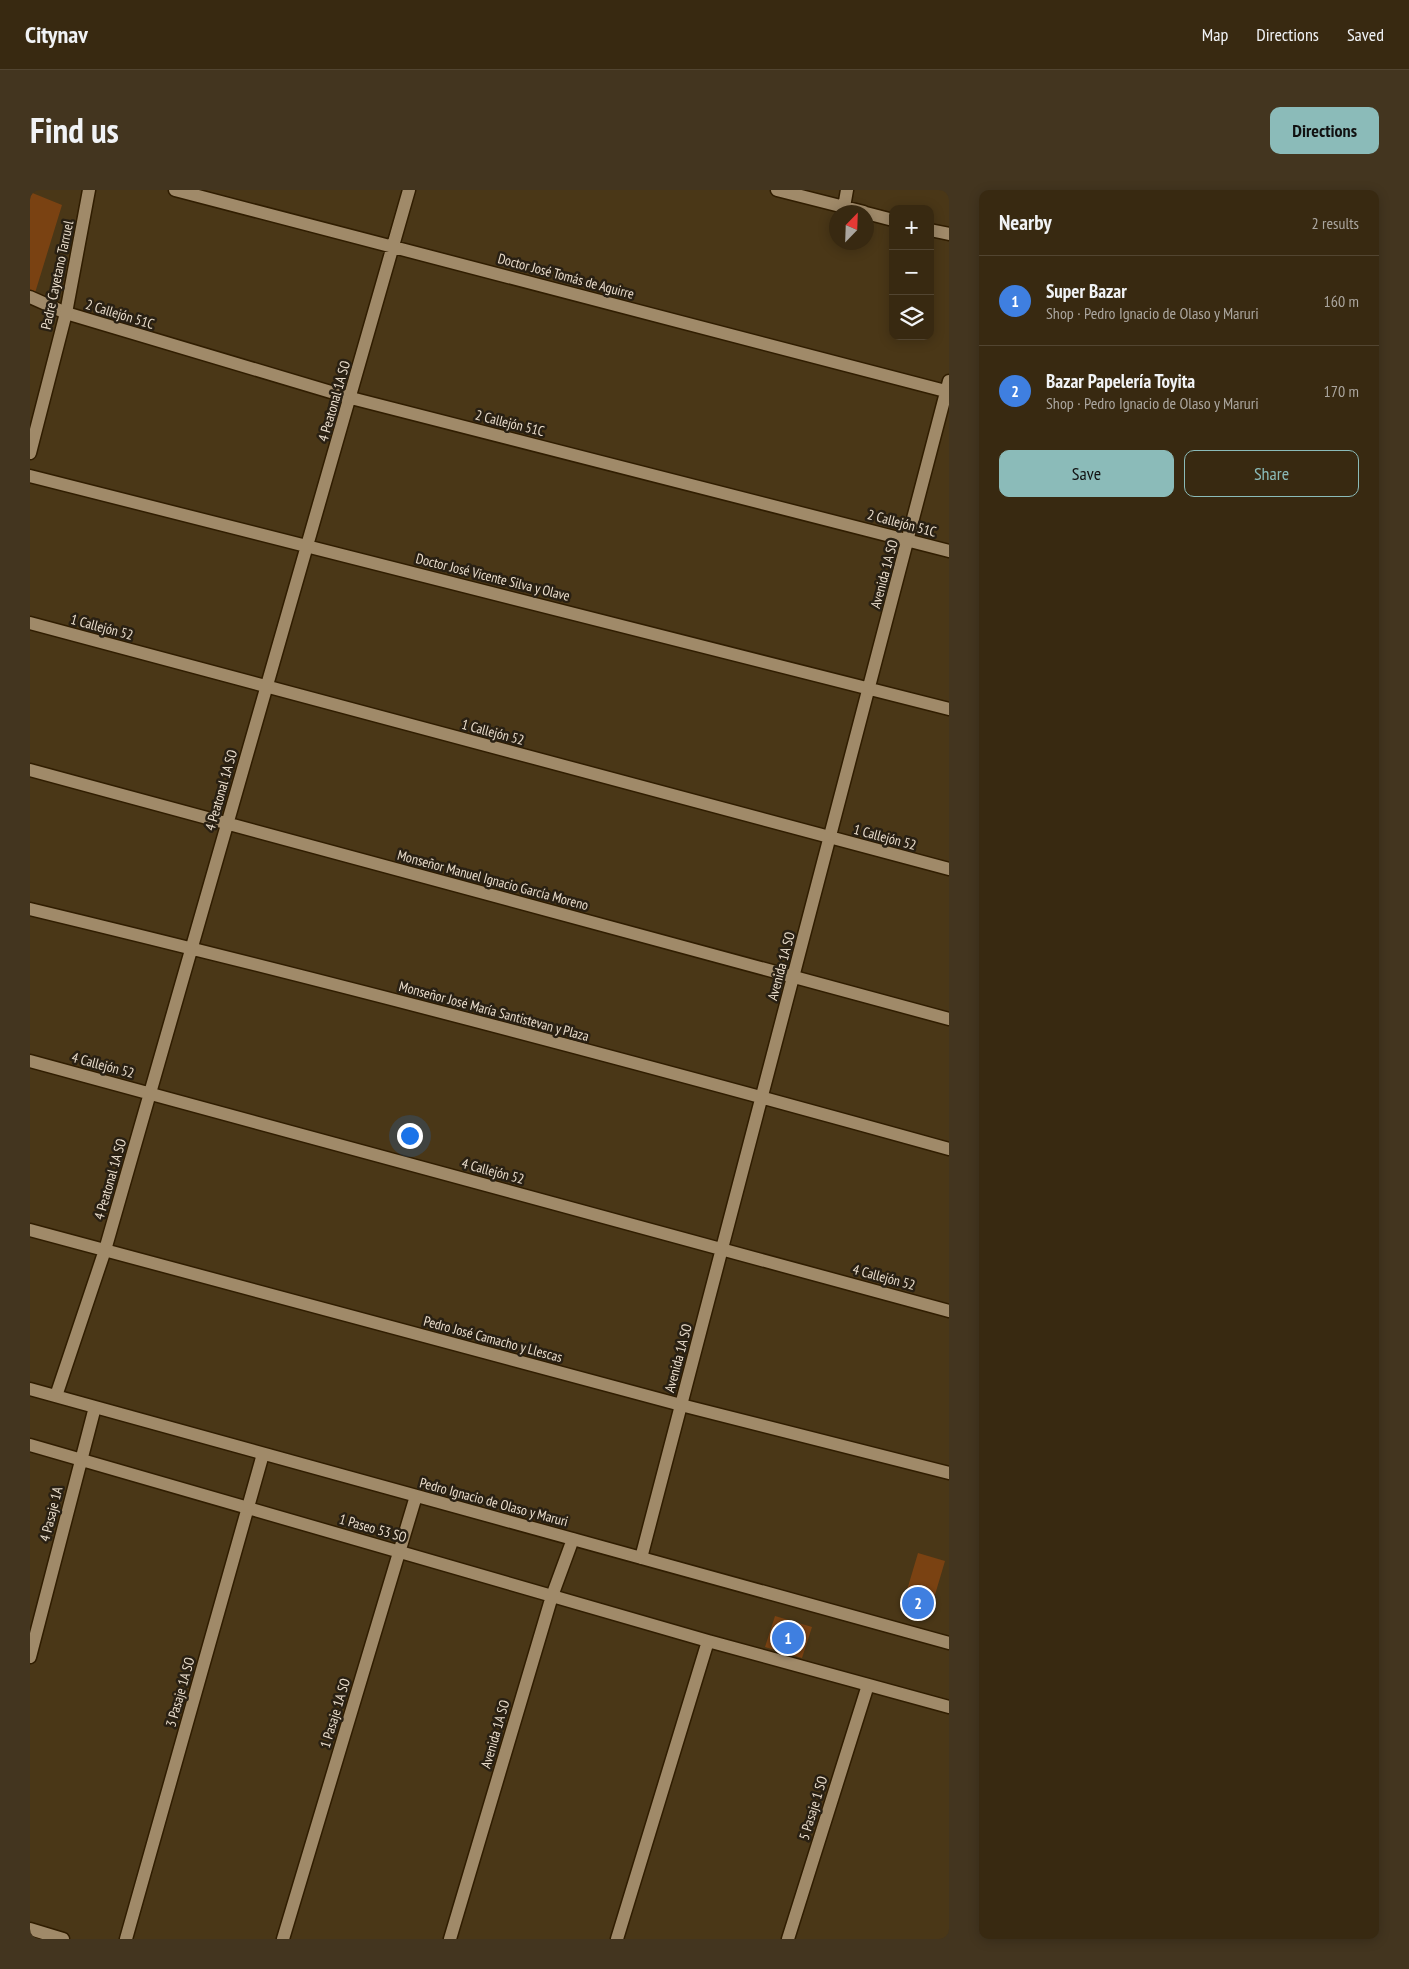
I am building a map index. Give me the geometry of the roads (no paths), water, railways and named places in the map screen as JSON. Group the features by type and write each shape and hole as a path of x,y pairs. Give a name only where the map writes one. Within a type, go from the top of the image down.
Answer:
{"street":[{"name":"Padre Cayetano Tarruel","path":"30,453 66,313 89,190"},
{"name":"Doctor José Tomás de Aguirre","path":"175,190 948,388"},
{"name":"4 Peatonal 1A SO","path":"56,1396 105,1250 409,190"},
{"path":"776,190 836,205"},
{"path":"844,205 847,190"},
{"path":"874,215 889,219"},
{"path":"934,231 949,234"},
{"name":"2 Callejón 51C","path":"30,297 66,313 350,398 949,551"},
{"name":"Avenida 1A SO","path":"641,1558 948,388"},
{"name":"Doctor José Vicente Silva y Olave","path":"30,476 949,709"},
{"name":"1 Callejón 52","path":"30,623 949,869"},
{"name":"Monseñor Manuel Ignacio García Moreno","path":"30,770 949,1019"},
{"name":"Monseñor José María Santistevan y Plaza","path":"30,909 191,948 762,1097 949,1149"},
{"name":"4 Callejón 52","path":"30,1060 949,1311"},
{"name":"Pedro José Camacho y Llescas","path":"30,1230 681,1405 949,1473"},
{"name":"Pedro Ignacio de Olaso y Maruri","path":"30,1389 949,1643"},
{"name":"4 Pasaje 1A","path":"30,1657 95,1407"},
{"name":"1 Paseo 53 SO","path":"30,1445 708,1641 868,1685"},
{"name":"3 Pasaje 1A SO","path":"126,1939 263,1454"},
{"name":"1 Pasaje 1A SO","path":"283,1939 416,1496"},
{"name":"Avenida 1A SO","path":"450,1939 552,1596 573,1539"},
{"path":"616,1939 708,1641"},
{"path":"868,1685 949,1707"},
{"name":"5 Pasaje 1 SO","path":"788,1939 868,1685"},
{"path":"30,1929 63,1939"}],"place":[{"name":"Bazar Papelería Toyita","path":"918,1603"},
{"name":"Super Bazar","path":"788,1638"}]}
